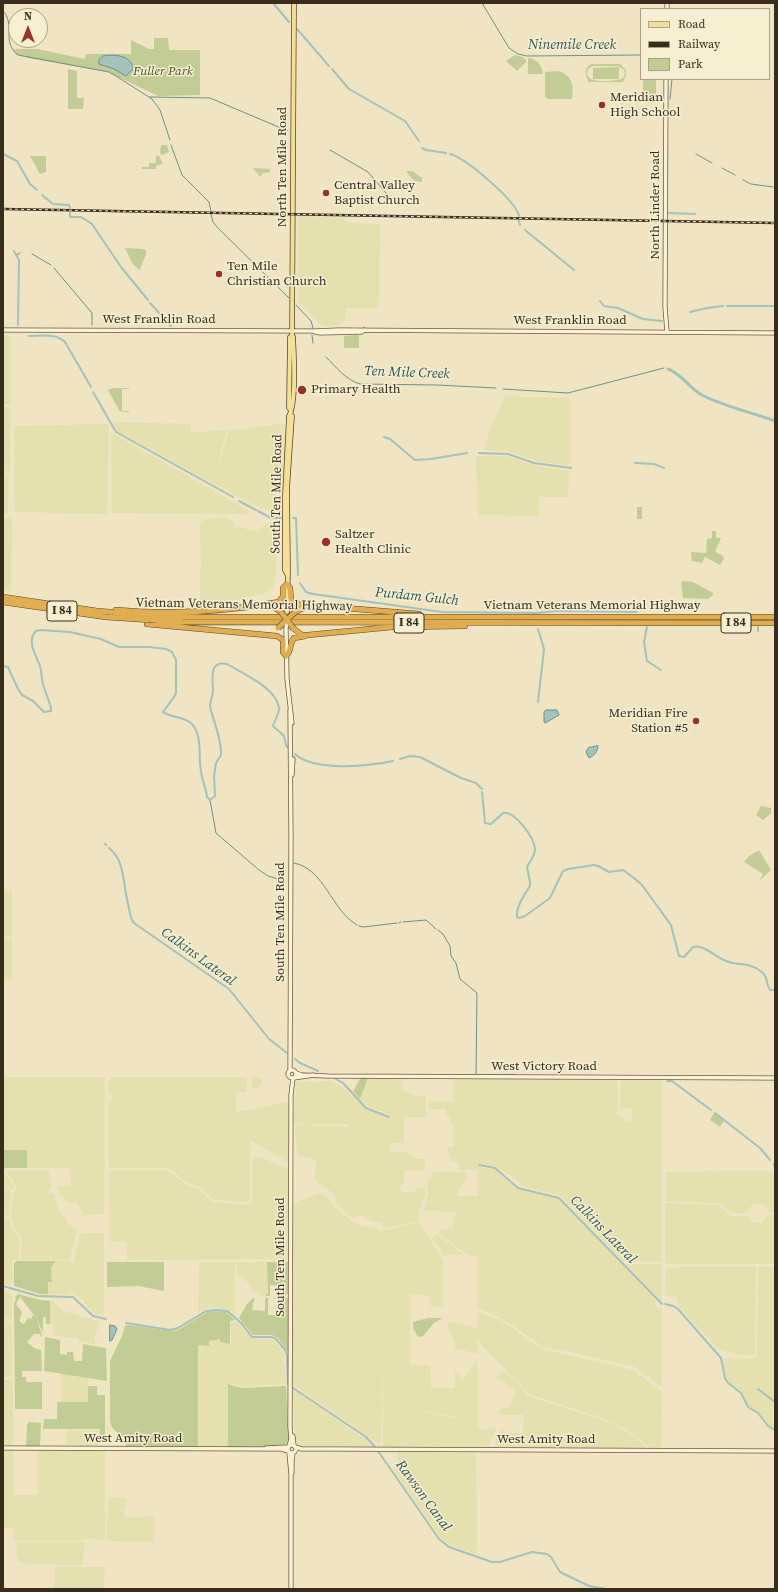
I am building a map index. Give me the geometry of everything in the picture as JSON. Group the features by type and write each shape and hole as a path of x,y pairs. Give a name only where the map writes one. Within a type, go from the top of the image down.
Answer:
{"highway":[{"path":"3,597 104,609 151,612 211,612 279,602 283,588 287,584 290,588 290,597 293,603 440,617"},
{"name":"Vietnam Veterans Memorial Highway","path":"3,597 97,611 151,616 208,618 775,617"},
{"name":"Vietnam Veterans Memorial Highway","path":"3,602 122,619 222,623 775,623"},
{"path":"261,605 272,606 284,612 286,619 293,628 302,635 314,635"},
{"path":"257,634 270,633 278,628 295,612 305,606 316,606"},
{"path":"122,619 138,623 280,637 283,642 283,652 286,658 290,652 290,642 294,638 314,635 392,627 548,625 567,623"}],"main road":[{"name":"North Ten Mile Road","path":"292,334 294,3"},
{"name":"North Linder Road","path":"666,80 665,307 667,332"},
{"name":"West Franklin Road","path":"3,330 292,334 358,330 775,332"},
{"path":"342,333 358,330"},
{"name":"West Franklin Road","path":"314,332 342,333 362,332 364,330"},
{"name":"South Ten Mile Road","path":"284,612 288,570 288,489 292,416 289,408 290,338 292,334"},
{"name":"South Ten Mile Road","path":"286,619 286,658 292,718 291,1051 290,1070 288,1074 292,1078 290,1450 291,1589"},
{"name":"South Ten Mile Road","path":"291,1051 295,1072"},
{"name":"West Victory Road","path":"290,1070 314,1076"},
{"path":"292,1078 295,1072"},
{"name":"West Victory Road","path":"292,1078 314,1076 775,1078"},
{"name":"South Ten Mile Road","path":"291,1419 295,1447"},
{"name":"West Amity Road","path":"290,1450 295,1447 302,1449 775,1451"},
{"name":"West Amity Road","path":"3,1448 316,1449"}],"shaded area":[{"path":"301,216 344,218 347,223 380,224 378,308 346,308 345,321 337,325 325,326 320,324 298,301 298,218"},
{"path":"3,335 11,335 11,401 9,405 3,403"},
{"path":"506,395 520,397 570,397 570,464 565,465 537,461 508,451 483,450 492,425"},
{"path":"3,406 11,408 10,472 3,470"},
{"path":"113,422 191,424 191,431 196,432 227,430 213,480 229,430 249,429 283,423 283,471 273,472 274,513 248,502 117,431"},
{"path":"109,424 107,514 15,512 14,426"},
{"path":"114,434 249,511 249,514 112,513 111,437"},
{"path":"476,456 506,456 533,465 569,471 568,497 539,497 539,516 478,515"},
{"path":"3,472 7,473 9,476 8,513 6,514 3,514"},
{"path":"3,518 12,518 11,591 3,590"},
{"path":"226,518 232,521 235,527 241,527 249,530 258,530 268,523 278,524 279,528 274,586 269,591 262,594 217,604 203,605 200,602 200,523 207,519"},
{"path":"12,890 12,937 3,937 3,891"},
{"path":"3,939 12,939 12,980 3,980"},
{"path":"3,1077 105,1077 104,1214 84,1215 77,1203 68,1202 58,1192 57,1187 71,1185 69,1168 27,1168 27,1150 3,1150"},
{"path":"111,1077 247,1077 246,1092 236,1092 236,1112 289,1102 289,1162 250,1140 250,1202 214,1200 199,1187 186,1182 172,1170 165,1168 109,1168 108,1104 113,1099 113,1096 108,1092 108,1082"},
{"path":"252,1077 262,1078 262,1084 258,1088 252,1088"},
{"path":"367,1077 403,1078 403,1091 414,1096 426,1096 426,1117 404,1117 404,1143 390,1143 390,1152 408,1152 417,1159 425,1159 425,1170 405,1170 403,1185 399,1186 402,1192 415,1192 417,1188 425,1188 425,1195 419,1211 419,1221 383,1228 383,1223 371,1221 362,1215 357,1215 355,1218 349,1216 336,1202 336,1197 334,1194 319,1184 315,1178 316,1160 299,1156 297,1154 295,1125 348,1127 349,1124 308,1125 293,1123 296,1082 315,1081 316,1083 319,1083 319,1081 332,1081 342,1087 365,1108 390,1119 391,1117 384,1112 367,1106 360,1099 362,1092 367,1085"},
{"path":"454,1078 618,1080 617,1114 627,1122 632,1122 632,1108 620,1108 621,1080 662,1080 662,1262 623,1261 561,1196 522,1186 516,1179 497,1167 479,1164 478,1167 494,1169 517,1189 559,1199 656,1300 655,1306 662,1309 662,1387 633,1366 542,1346 505,1320 477,1307 477,1256 468,1255 438,1233 442,1229 453,1228 453,1216 455,1216 456,1212 423,1211 428,1195 427,1180 432,1176 433,1172 465,1172 466,1179 457,1196 478,1196 478,1170 460,1170 459,1162 451,1161 447,1147 454,1147 454,1126 451,1125 451,1118 446,1115 446,1109 429,1109 429,1102 454,1102"},
{"path":"260,1157 289,1170 288,1259 127,1260 126,1241 111,1242 109,1240 109,1172 111,1170 167,1170 185,1184 200,1190 213,1202 249,1205 252,1203 252,1163 253,1159"},
{"path":"45,1170 49,1173 52,1186 46,1193 54,1194 59,1210 68,1223 77,1231 69,1260 21,1260 22,1240 14,1227 11,1216 12,1199 16,1188 15,1183 5,1171"},
{"path":"771,1171 775,1176 775,1213 770,1213 763,1204 753,1204 745,1213 733,1213 718,1203 666,1201 666,1172"},
{"path":"3,1172 14,1185 13,1189 3,1187"},
{"path":"3,1188 11,1190 9,1216 3,1215"},
{"path":"319,1193 324,1194 337,1209 355,1224 384,1231 419,1222 443,1261 443,1306 430,1306 430,1296 410,1294 409,1364 430,1366 431,1388 455,1388 455,1371 462,1379 468,1374 477,1359 477,1421 478,1427 483,1430 494,1428 496,1430 490,1442 490,1448 383,1448 383,1355 380,1445 292,1384 292,1204","holes":["397,1393 422,1411 456,1417 456,1419 423,1412"]},
{"path":"665,1203 717,1205 732,1216 749,1216 751,1221 756,1223 761,1223 768,1215 775,1215 775,1264 667,1264 665,1261"},
{"path":"3,1218 10,1220 11,1226 19,1239 19,1260 12,1260 13,1284 11,1285 3,1283"},
{"path":"81,1233 104,1233 104,1314 102,1315 96,1314 89,1309 82,1299 73,1294 48,1294 48,1282 52,1282 51,1268 56,1261 72,1261 73,1264"},
{"path":"436,1234 464,1255 444,1255 431,1238"},
{"path":"199,1262 267,1262 268,1294 266,1296 262,1296 252,1289 248,1283 237,1274 237,1267 235,1264 235,1315 228,1310 211,1307 198,1313"},
{"path":"625,1264 662,1264 662,1302 643,1282"},
{"path":"681,1267 756,1267 755,1355 742,1355 718,1349 680,1308 677,1299 665,1294 666,1269"},
{"path":"758,1267 775,1267 775,1403 773,1403 773,1427 767,1424 758,1413 749,1407 741,1392 729,1383 725,1373 723,1360 757,1358"},
{"path":"3,1291 12,1295 12,1320 3,1316"},
{"path":"50,1301 53,1301 63,1311 100,1322 94,1338 94,1344 79,1341 77,1337 71,1338 53,1335 53,1324 50,1324"},
{"path":"477,1311 504,1322 541,1349 633,1370 662,1392 661,1448 650,1448 639,1438 622,1427 603,1418 529,1394 478,1341 477,1354 455,1348 455,1341 447,1324 448,1321 477,1328"},
{"path":"3,1319 12,1323 12,1376 3,1378"},
{"path":"236,1321 251,1337 255,1339 271,1339 275,1341 285,1355 283,1360 285,1364 286,1384 240,1387 230,1383 229,1384 228,1447 198,1447 198,1345 216,1339 220,1339 220,1342 231,1344 231,1323"},
{"path":"505,1372 523,1389 527,1396 612,1423 638,1439 648,1449 494,1447 501,1429 506,1433 523,1433 524,1415 499,1415 501,1408 509,1407 516,1392 513,1388 497,1377"},
{"path":"61,1373 88,1378 88,1402 56,1402 61,1401"},
{"path":"13,1379 13,1442 12,1445 3,1446 3,1380"},
{"path":"293,1391 366,1440 369,1443 369,1447 298,1446 295,1435"},
{"path":"68,1430 100,1430 100,1443 94,1447 66,1447"},
{"path":"3,1450 13,1450 13,1495 38,1495 38,1450 105,1450 105,1540 86,1539 80,1541 14,1541 13,1528 3,1528"},
{"path":"397,1452 470,1453 476,1455 477,1554 449,1545 441,1538 394,1471 398,1462"},
{"path":"108,1497 126,1498 124,1517 154,1516 154,1542 107,1541"},
{"path":"17,1542 84,1542 83,1565 30,1564 20,1562 16,1556"},
{"path":"55,1567 105,1567 104,1589 54,1589"}],"green space":[{"name":"Fuller Park","path":"154,38 168,38 169,50 200,50 200,95 158,96 108,72 28,58 17,55 13,51 15,49 37,49 85,59 86,54 131,54 131,40 149,49 154,49"},
{"path":"515,55 523,57 526,60 526,62 517,71 506,61"},
{"path":"528,58 538,63 542,68 543,74 528,74"},
{"path":"591,64 620,64 626,70 626,75 623,82 588,82 586,70","holes":["593,66 618,66 624,70 625,74 623,78 618,80 595,80 591,79 587,73 589,68"]},
{"path":"619,67 619,79 593,79 593,68"},
{"path":"68,69 77,71 77,98 84,98 83,109 68,109"},
{"path":"558,71 570,78 573,90 572,99 548,99 545,97 545,72"},
{"path":"643,80 656,80 656,96 643,97"},
{"path":"161,145 167,145 169,152 162,155 160,153"},
{"path":"30,156 46,156 46,172 40,174"},
{"path":"156,156 159,156 163,164 156,166 156,169 142,169 142,167 149,167 149,163 156,163"},
{"path":"253,168 270,169 270,172 263,173 260,177"},
{"path":"406,171 413,171 422,177 422,182 414,181"},
{"path":"125,248 146,250 146,254 139,270 132,263"},
{"path":"359,335 359,348 344,348 344,336"},
{"path":"113,388 129,388 122,389 122,411 129,412 122,412 119,410 108,390"},
{"path":"637,507 642,507 642,519 637,519"},
{"path":"712,531 716,531 716,538 721,538 715,552 722,555 724,559 720,565 705,557 702,563 692,561 692,552 706,553 707,539 712,538"},
{"path":"683,581 693,582 713,593 713,595 708,599 683,598 681,583"},
{"path":"761,806 771,808 771,813 763,820 756,815"},
{"path":"759,850 771,870 759,881 763,874 744,862 749,856"},
{"path":"361,1077 367,1077 360,1099 353,1091"},
{"path":"714,1113 724,1121 720,1127 710,1120"},
{"path":"3,1150 27,1150 27,1168 3,1168"},
{"path":"16,1261 56,1261 51,1268 52,1282 48,1282 48,1294 40,1294 14,1286 14,1264"},
{"path":"107,1262 164,1262 164,1291 138,1286 107,1287"},
{"path":"267,1262 289,1262 289,1294 286,1294 286,1296 281,1296 281,1286 270,1285 270,1296 266,1296 266,1294 268,1294"},
{"path":"18,1294 50,1301 50,1324 46,1324 46,1317 43,1317 43,1333 37,1319 42,1336 41,1337 40,1334 34,1334 27,1342 34,1348 41,1350 42,1371 22,1371 22,1377 26,1377 26,1382 42,1382 42,1409 15,1409 14,1303 16,1300 15,1297","holes":["20,1297 37,1319 33,1315 31,1319 28,1318 24,1324 20,1322 22,1312 16,1304"]},
{"path":"253,1298 255,1300 252,1310 265,1311 265,1298 270,1298 268,1299 268,1315 277,1315 277,1299 273,1298 289,1298 288,1353 278,1338 272,1335 253,1335 239,1318 247,1304"},
{"path":"211,1311 226,1312 235,1320 230,1321 230,1344 220,1342 220,1339 209,1341 209,1346 198,1345 198,1447 126,1447 123,1438 113,1428 110,1420 110,1361 125,1326 128,1325 173,1331 178,1330"},
{"path":"428,1318 443,1318 434,1323 423,1336 418,1337 413,1328 413,1322"},
{"path":"45,1337 60,1340 60,1354 67,1355 67,1352 73,1352 74,1361 82,1361 83,1344 106,1348 107,1381 44,1371"},
{"path":"228,1384 241,1388 286,1386 289,1438 286,1444 276,1446 228,1447"},
{"path":"88,1386 97,1386 97,1395 105,1395 105,1441 100,1443 100,1429 43,1429 44,1419 57,1419 57,1402 88,1402"},
{"path":"28,1422 41,1423 40,1446 26,1446"}],"water":[{"path":"103,56 122,56 132,64 133,69 126,76 114,69 99,64 99,60"},
{"path":"546,710 557,710 559,715 545,723 544,713"},
{"path":"598,746 593,756 589,758 586,752 588,748"},
{"path":"110,1325 115,1326 117,1329 112,1340 110,1341"}],"waterway":[{"path":"273,3 289,22"},
{"name":"Ninemile Creek","path":"482,3 509,48 518,54 527,56 640,55"},
{"name":"Ten Mile Creek","path":"3,11 7,16 10,44 18,55 109,72 152,99 160,110 170,140"},
{"path":"297,29 329,66"},
{"path":"332,69 349,89 405,121 419,141"},
{"name":"Ninemile Creek","path":"670,99 672,80"},
{"path":"150,97 210,98 288,131"},
{"name":"Ten Mile Creek","path":"171,145 182,175 209,202 211,211"},
{"path":"422,148 446,153"},
{"path":"330,150 368,172 392,200 393,204"},
{"path":"3,154 17,161 30,184 37,190"},
{"path":"450,154 478,171 500,191 516,209 519,216"},
{"name":"Ninemile Creek","path":"696,154 712,163"},
{"name":"Ninemile Creek","path":"722,168 735,175"},
{"name":"Ninemile Creek","path":"743,180 751,184 773,187"},
{"path":"42,195 53,204 69,205 70,208"},
{"path":"70,213 70,217 81,217 92,224 121,267 148,300"},
{"path":"669,213 695,214"},
{"name":"Ten Mile Creek","path":"211,214 213,222 218,228 289,298"},
{"path":"519,221 520,225"},
{"path":"525,230 574,270"},
{"name":"Purdam Gulch","path":"14,251 19,260 18,325"},
{"path":"32,254 51,265"},
{"path":"54,268 92,313 92,325"},
{"path":"600,301 604,306 618,308 643,319 662,321"},
{"path":"150,303 171,326"},
{"name":"Ten Mile Creek","path":"296,305 311,321 313,328"},
{"path":"690,312 723,306"},
{"path":"727,306 775,306"},
{"name":"Ten Mile Creek","path":"312,335 313,343"},
{"name":"Purdam Gulch","path":"29,336 53,336 65,342 91,387"},
{"name":"Ten Mile Creek","path":"326,357 350,380 360,384 437,385 496,388"},
{"name":"Ten Mile Creek","path":"503,389 568,393 664,368"},
{"name":"Ten Mile Creek","path":"668,369 677,374 702,395 729,406 775,421"},
{"name":"Purdam Gulch","path":"93,392 116,432 233,497"},
{"path":"384,437 390,439 415,460 467,453"},
{"path":"479,453 508,454 534,463 571,468"},
{"path":"635,463 654,464 664,468"},
{"name":"Purdam Gulch","path":"239,501 256,510"},
{"name":"Purdam Gulch","path":"258,511 271,518 281,518"},
{"name":"Purdam Gulch","path":"293,518 296,518 298,575"},
{"name":"Purdam Gulch","path":"300,583 306,592 313,594 442,612 637,612"},
{"path":"647,627 644,642 647,661 661,670"},
{"name":"Purdam Gulch","path":"538,629 544,649 538,702"},
{"path":"3,666 8,667 22,695 33,701 44,712 51,711 51,708 42,682 40,666 32,644 33,635 36,631 70,632 101,639 119,647 150,647 166,649 172,652 176,660 176,693 163,712 188,721 195,728 199,740 200,765 207,797 210,800 215,796 214,776 216,763 221,755 219,736 210,706 213,693 212,677 214,668 217,665 227,664 258,682 272,694 277,701 279,708 273,726 284,736 288,748"},
{"path":"295,754 304,760 328,765 357,766 393,761"},
{"path":"400,759 410,756 420,757 461,778 476,783 482,789"},
{"path":"482,792 485,823 491,824 503,813 513,816 524,826 534,845 535,850 533,857 527,867 530,886 517,909 517,917 519,918 525,916 550,898 563,871 594,865 609,872 623,870 642,885 671,925 679,956 684,957 693,947 701,947 726,961 754,967 765,975 770,990 775,990"},
{"path":"210,800 216,833 259,870 268,876 285,881"},
{"name":"Calkins Lateral","path":"109,848 117,856 125,887"},
{"path":"294,863 305,867 313,873 321,881 341,910 357,925"},
{"name":"Calkins Lateral","path":"125,889 131,918 134,923 229,989 269,1039 287,1053"},
{"path":"403,922 426,920 436,929"},
{"path":"359,926 363,927 397,923"},
{"path":"438,930 443,934 450,946 451,956 456,963 460,979 477,993 476,1075 515,1075"},
{"name":"Calkins Lateral","path":"295,1059 300,1063 318,1071"},
{"name":"Calkins Lateral","path":"336,1079 343,1083 366,1108 389,1117"},
{"path":"667,1081 672,1081 711,1110"},
{"path":"715,1113 760,1148 770,1160"},
{"path":"774,1164 775,1168"},
{"name":"Calkins Lateral","path":"479,1165 495,1168 518,1188 559,1198 662,1304"},
{"name":"Rawson Canal","path":"3,1286 38,1296 73,1297 93,1316 106,1319"},
{"name":"Calkins Lateral","path":"665,1304 678,1309 721,1358 725,1378 728,1383 741,1393 748,1407 758,1413 768,1426 775,1430"},
{"name":"Rawson Canal","path":"126,1323 170,1330 178,1328 206,1311 227,1311 242,1324 252,1337 275,1338 285,1350 287,1355 288,1384"},
{"name":"Rawson Canal","path":"293,1388 366,1437 376,1448"},
{"path":"758,1389 775,1402"},
{"name":"Rawson Canal","path":"378,1451 439,1539 449,1547 492,1562 500,1562 532,1552 547,1554 551,1557 560,1572 589,1586 606,1589"}],"railway":[{"path":"3,209 775,223"}],"place":[{"name":"Meridian High School","path":"602,105"},
{"name":"Central Valley Baptist Church","path":"326,193"},
{"name":"Ten Mile Christian Church","path":"219,274"},
{"name":"Primary Health","path":"302,390"},
{"name":"Saltzer Health Clinic","path":"326,542"},
{"name":"Meridian Fire Station #5","path":"696,721"}]}
